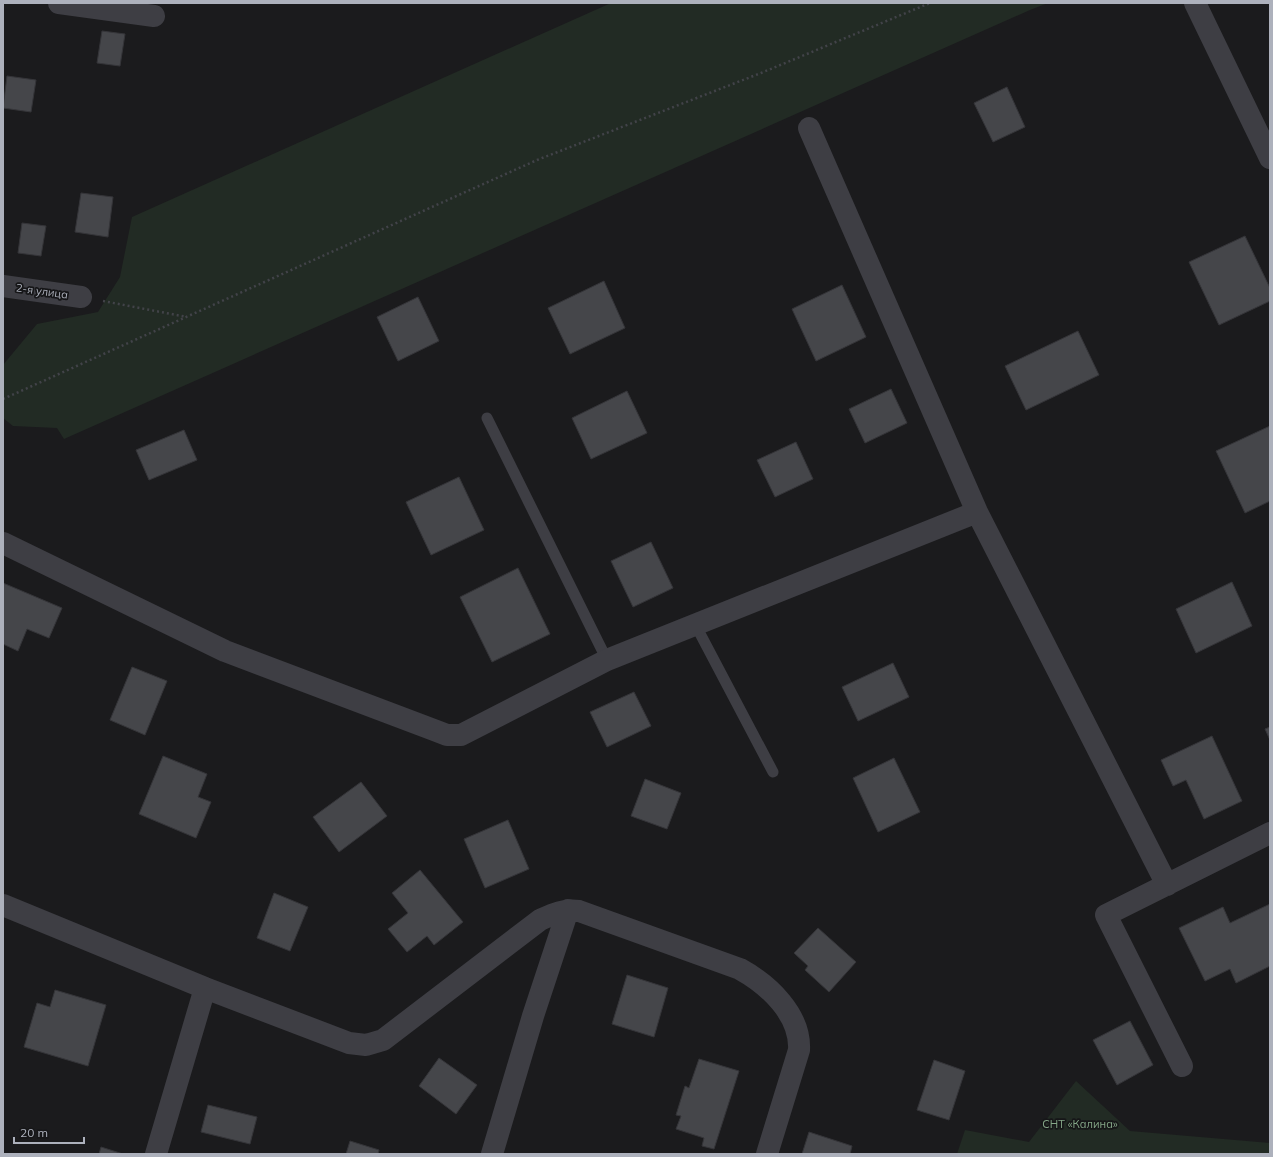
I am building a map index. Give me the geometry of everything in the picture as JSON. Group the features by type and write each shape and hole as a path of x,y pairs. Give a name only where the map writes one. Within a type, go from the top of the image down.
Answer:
{"street":[{"path":"59,3 154,16"},
{"path":"1195,3 1270,158"},
{"path":"809,128 977,512 1167,885"},
{"name":"2-я улица","path":"3,286 81,297"},
{"path":"3,543 225,651 447,735 460,734 607,660 977,512"},
{"path":"1182,1066 1106,915 1270,833"},
{"path":"3,905 206,988 349,1043 366,1045 383,1040 540,920 556,912 568,910 579,912 740,969 757,979 772,992 796,1025 800,1038 799,1050 767,1154"},
{"path":"492,1154 533,1016 568,910"},
{"path":"156,1154 206,988"}],"lane":[{"path":"487,418 607,660"},
{"path":"695,624 772,772"}],"path":[{"path":"3,399 537,160 761,73 930,3"},
{"path":"81,297 187,317"}],"green space":[{"path":"611,3 1048,3 64,439 57,428 13,426 3,418 3,365 37,324 98,312 120,277 132,217"},
{"name":"СНТ «Калина»","path":"1076,1081 1130,1131 1270,1143 1270,1154 957,1154 965,1130 1029,1142"}],"building":[{"path":"102,31 125,34 120,66 97,63"},
{"path":"7,76 36,80 31,112 3,108"},
{"path":"1007,87 1025,127 993,142 974,103"},
{"path":"81,193 113,197 108,237 75,232"},
{"path":"22,223 46,226 41,256 18,253"},
{"path":"1245,236 1270,288 1270,301 1219,325 1189,262"},
{"path":"604,281 625,328 570,354 548,308"},
{"path":"842,285 866,337 816,361 792,309"},
{"path":"418,297 439,341 398,361 377,317"},
{"path":"1078,331 1099,375 1026,410 1005,366"},
{"path":"891,389 907,423 865,443 849,409"},
{"path":"627,391 647,433 591,459 572,418"},
{"path":"1270,426 1270,501 1245,513 1216,451"},
{"path":"184,430 197,460 149,480 136,450"},
{"path":"796,442 813,479 775,497 757,460"},
{"path":"459,477 484,530 431,555 406,502"},
{"path":"651,542 673,588 633,607 611,561"},
{"path":"518,568 550,634 492,662 460,597"},
{"path":"1232,582 1252,626 1196,653 1176,609"},
{"path":"3,583 62,608 49,638 27,629 18,651 3,644"},
{"path":"893,663 909,697 858,721 842,687"},
{"path":"132,667 167,681 145,735 110,720"},
{"path":"634,692 651,726 607,747 590,712"},
{"path":"1270,727 1270,740 1265,729"},
{"path":"1212,736 1242,801 1204,819 1186,780 1173,786 1161,760"},
{"path":"163,756 207,774 198,797 211,802 196,838 139,814"},
{"path":"894,758 920,812 878,832 853,778"},
{"path":"645,779 681,793 667,829 631,816"},
{"path":"361,782 387,816 339,852 313,817"},
{"path":"508,820 529,869 485,888 464,839"},
{"path":"420,870 463,922 434,945 427,936 407,952 388,929 408,913 392,893"},
{"path":"274,893 308,907 290,951 257,938"},
{"path":"1270,904 1270,966 1236,983 1230,969 1205,981 1179,928 1223,907 1230,923"},
{"path":"818,928 856,962 829,992 805,970 808,966 794,953"},
{"path":"627,975 668,988 654,1037 612,1024"},
{"path":"55,990 106,1005 88,1066 24,1047 37,1003 50,1007"},
{"path":"1130,1021 1153,1065 1117,1085 1093,1040"},
{"path":"439,1058 477,1085 456,1114 419,1086"},
{"path":"699,1059 739,1071 714,1149 702,1146 704,1138 676,1129 681,1116 676,1115 685,1086 689,1088"},
{"path":"934,1060 965,1071 949,1120 917,1110"},
{"path":"208,1105 257,1117 250,1144 201,1132"},
{"path":"809,1132 852,1146 850,1154 802,1154"},
{"path":"350,1141 379,1150 378,1154 346,1154"},
{"path":"101,1147 123,1154 99,1154"}]}
